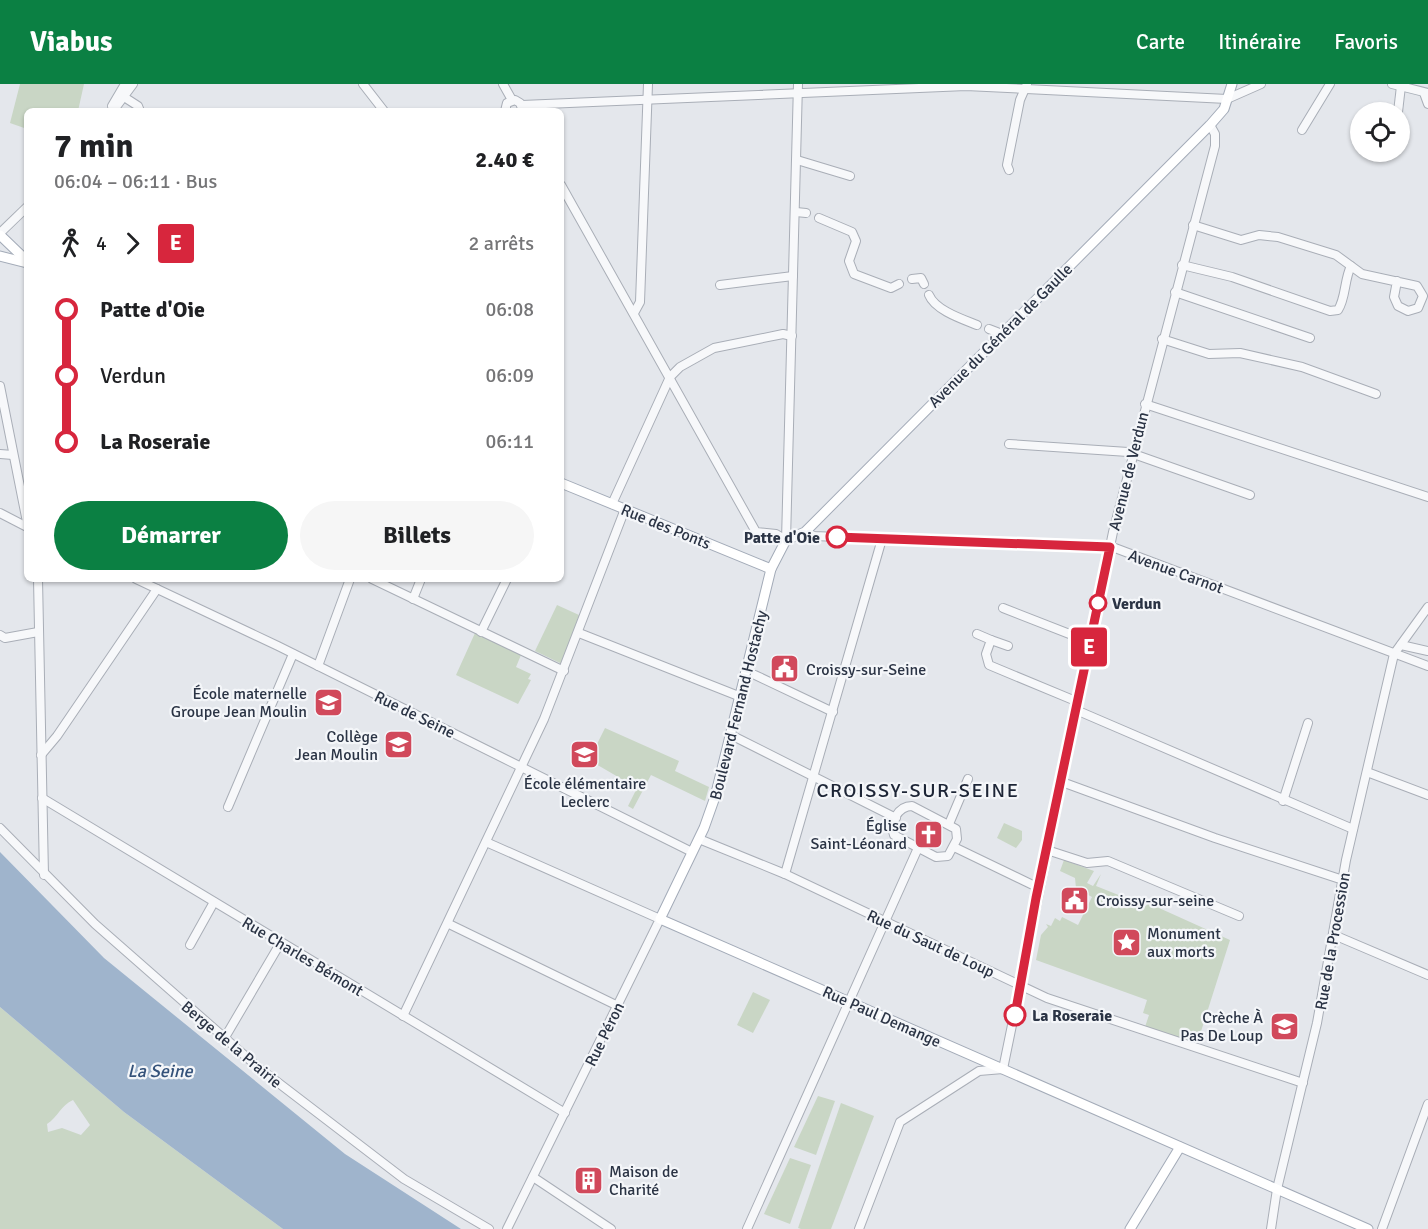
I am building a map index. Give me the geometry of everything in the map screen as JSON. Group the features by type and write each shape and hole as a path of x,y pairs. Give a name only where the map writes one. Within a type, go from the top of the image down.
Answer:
{"main road":[{"name":"Avenue du Général de Gaulle","path":"786,540 805,531 1210,125 1227,99 1232,84"},
{"path":"0,234 24,259"},
{"path":"0,256 24,261"},
{"name":"Rue des Ponts","path":"564,484 771,569"},
{"name":"Boulevard Fernand Hostachy","path":"699,839 715,797 771,569 786,540"},
{"name":"Rue Péron","path":"660,918 699,839"},
{"name":"Rue Paul Demange","path":"660,918 1368,1229"},
{"path":"1131,1229 1180,1147"}],"street":[{"path":"122,95 125,84"},
{"path":"113,108 133,84"},
{"path":"363,84 382,108"},
{"path":"503,84 512,100 522,108 798,88 1026,87 1227,99 1261,84"},
{"path":"634,313 640,302 648,84"},
{"path":"1302,129 1330,84"},
{"path":"1392,84 1426,93 1428,104"},
{"path":"1399,102 1401,86"},
{"path":"1009,170 1007,165 1020,100 1026,87"},
{"path":"564,190 756,532 776,534 786,540 798,88"},
{"path":"122,95 137,108"},
{"path":"504,108 507,102 512,100"},
{"name":"Avenue de Verdun","path":"1003,1069 1131,453 1215,146 1215,134 1210,125"},
{"path":"797,159 850,176"},
{"path":"0,234 24,210"},
{"path":"796,212 806,213"},
{"path":"819,218 852,232 856,241 849,261 854,274 891,288 899,284"},
{"path":"1193,225 1240,240 1259,235 1278,237 1336,255 1362,273 1397,281 1419,287 1423,298 1418,308 1408,311 1398,306 1394,297 1397,281"},
{"path":"1182,265 1232,277 1330,311 1338,310 1341,306 1346,276 1351,267"},
{"path":"720,285 794,276"},
{"path":"912,279 921,278 924,284"},
{"path":"1175,292 1310,338"},
{"path":"929,295 931,301 943,307 948,314 977,325"},
{"path":"989,329 1002,334"},
{"path":"612,504 670,377 680,367 714,348 783,334 792,336"},
{"path":"1162,339 1209,354 1240,354 1302,367 1376,394"},
{"path":"0,386 24,502"},
{"path":"1144,404 1428,497"},
{"path":"1009,444 1131,453 1250,495"},
{"path":"0,454 13,455"},
{"path":"403,1016 449,924 522,767 564,671 625,509"},
{"path":"0,513 24,523"},
{"name":"Avenue Carnot","path":"805,531 814,536 1110,547 1428,666"},
{"path":"784,874 815,776 882,539"},
{"path":"38,582 44,875"},
{"name":"Rue de Seine","path":"142,582 318,666 692,852"},
{"path":"318,666 349,582"},
{"path":"378,582 564,671"},
{"path":"413,599 420,582"},
{"path":"481,632 506,582"},
{"path":"41,754 57,736 157,589"},
{"path":"1394,654 1396,648 1401,645 1428,607"},
{"path":"1003,608 1090,642"},
{"path":"0,634 5,638 38,632"},
{"path":"579,633 741,697"},
{"path":"977,634 1008,646"},
{"path":"991,640 986,654 989,665 1283,801 1353,829"},
{"path":"1401,645 1428,651"},
{"path":"1418,661 1419,650"},
{"path":"228,807 293,654"},
{"name":"Rue de la Procession","path":"1271,1229 1277,1189 1303,1083 1334,935 1342,880 1394,654"},
{"path":"755,675 833,712"},
{"path":"1283,801 1308,723"},
{"path":"731,735 896,818"},
{"path":"1366,772 1428,795"},
{"path":"949,824 968,776"},
{"path":"1062,782 1215,838 1342,880"},
{"name":"Rue Charles Bémont","path":"42,798 565,1113"},
{"path":"909,806 949,824 957,833 954,847 948,856 941,858 894,835 892,827 901,809 909,806"},
{"name":"Berge de la Prairie","path":"0,828 95,924 224,1039 404,1179 489,1229"},
{"name":"Rue du Saut de Loup","path":"699,839 784,874 1047,998 1303,1083"},
{"name":"Rue Paul Demange","path":"486,842 660,918"},
{"path":"954,847 1039,888"},
{"path":"747,1229 918,848"},
{"path":"1047,850 1087,863 1108,861 1239,916"},
{"path":"190,945 214,902"},
{"name":"Rue Péron","path":"507,1229 660,918"},
{"path":"449,924 618,1006"},
{"path":"1334,935 1428,975"},
{"path":"224,1039 281,942"},
{"path":"859,1229 900,1122 979,1071 1003,1069"},
{"path":"1382,1229 1428,1104"},
{"path":"533,1177 611,1229"}],"green space":[{"path":"20,84 84,84 79,108 24,108 24,128 10,123"},
{"path":"557,605 579,615 562,664 535,651"},
{"path":"475,633 521,655 516,667 531,674 528,679 531,680 518,704 456,675"},
{"path":"605,728 679,761 675,771 709,787 705,801 651,775 633,809 628,806 637,788 589,760"},
{"path":"1004,823 1022,831 1022,840 1016,848 997,838"},
{"path":"1064,860 1094,871 1087,883 1093,886 1101,874 1096,886 1146,906 1148,903 1230,940 1197,1044 1145,1027 1149,1015 1143,1013 1147,1000 1036,960 1041,935 1048,927 1046,924 1051,926 1055,918 1060,921 1062,917 1078,925 1092,897 1076,888 1075,878 1060,871"},
{"path":"753,992 770,1000 753,1033 737,1025"},
{"path":"0,1007 124,1112 283,1229 0,1229","holes":["73,1100 90,1125 81,1135 62,1128 48,1132 47,1124"]},
{"path":"818,1096 835,1101 816,1155 794,1147"},
{"path":"841,1103 874,1116 831,1229 801,1229 798,1228"},
{"path":"790,1158 811,1165 790,1224 764,1214"}],"water":[{"name":"La Seine","path":"0,852 104,958 345,1154 461,1229 283,1229 124,1112 0,1007"}],"bus line":[{"name":"E","path":"837,537 1110,547 1036,898 1015,1015"}],"place":[{"name":"Patte d'Oie","path":"837,537"},
{"name":"Verdun","path":"1098,603"},
{"name":"Croissy-sur-Seine","path":"785,669"},
{"name":"École maternelle Groupe Jean Moulin","path":"328,702"},
{"name":"Collège Jean Moulin","path":"399,745"},
{"name":"École élémentaire Leclerc","path":"585,755"},
{"name":"Église Saint-Léonard","path":"928,834"},
{"name":"Croissy-sur-seine","path":"1075,900"},
{"name":"Monument aux morts","path":"1126,942"},
{"name":"La Roseraie","path":"1015,1015"},
{"name":"Crèche À Pas De Loup","path":"1284,1026"},
{"name":"Maison de Charité","path":"588,1180"}],"district":[{"name":"CROISSY-SUR-SEINE","path":"918,790"}]}
